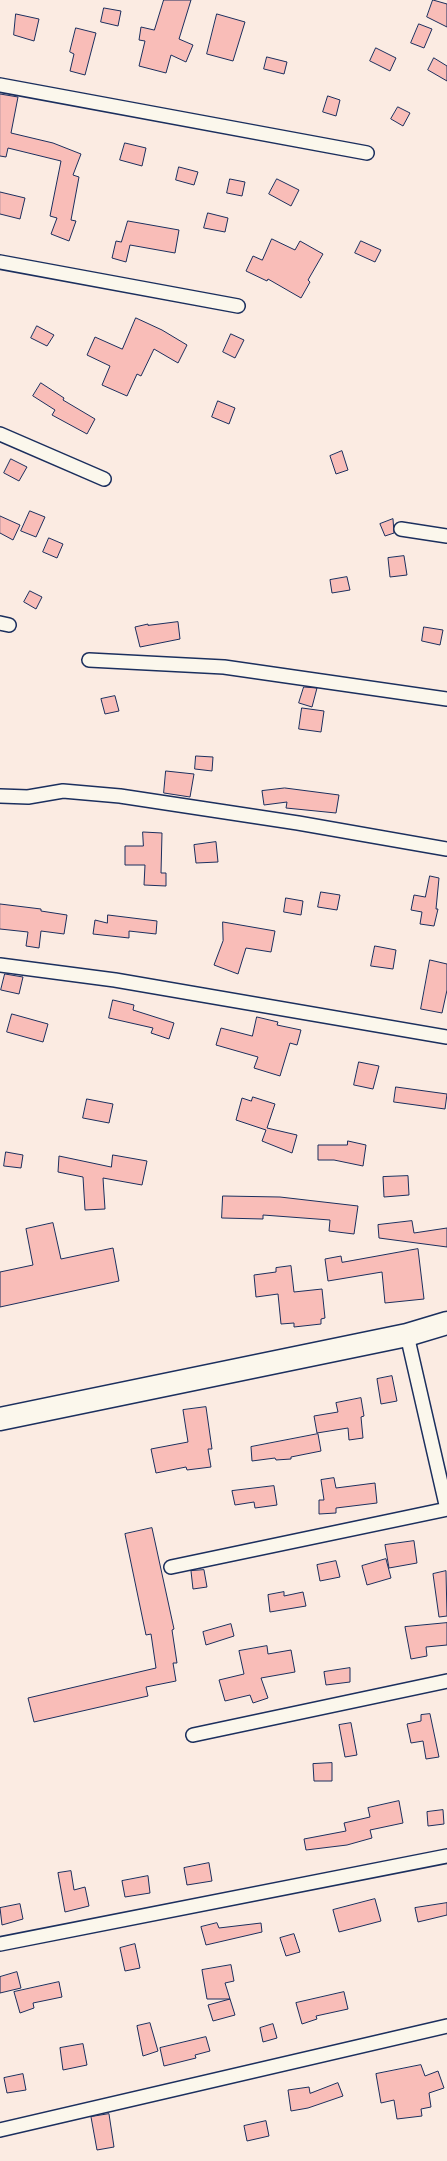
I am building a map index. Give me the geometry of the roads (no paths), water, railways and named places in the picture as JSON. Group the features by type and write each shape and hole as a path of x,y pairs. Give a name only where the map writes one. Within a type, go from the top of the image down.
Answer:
{"highway":[{"path":"0,1419 407,1335 447,1323"}],"street":[{"path":"0,85 367,153"},
{"path":"0,262 238,306"},
{"path":"0,434 104,479"},
{"path":"401,529 447,536"},
{"path":"89,660 224,667 447,699"},
{"path":"0,796 28,797 63,791 120,796 298,823 447,849"},
{"path":"0,965 115,980 447,1037"},
{"path":"171,1567 447,1509 407,1335"},
{"path":"193,1735 447,1682"},
{"path":"0,1944 447,1856"},
{"path":"0,2130 447,2026"}]}
